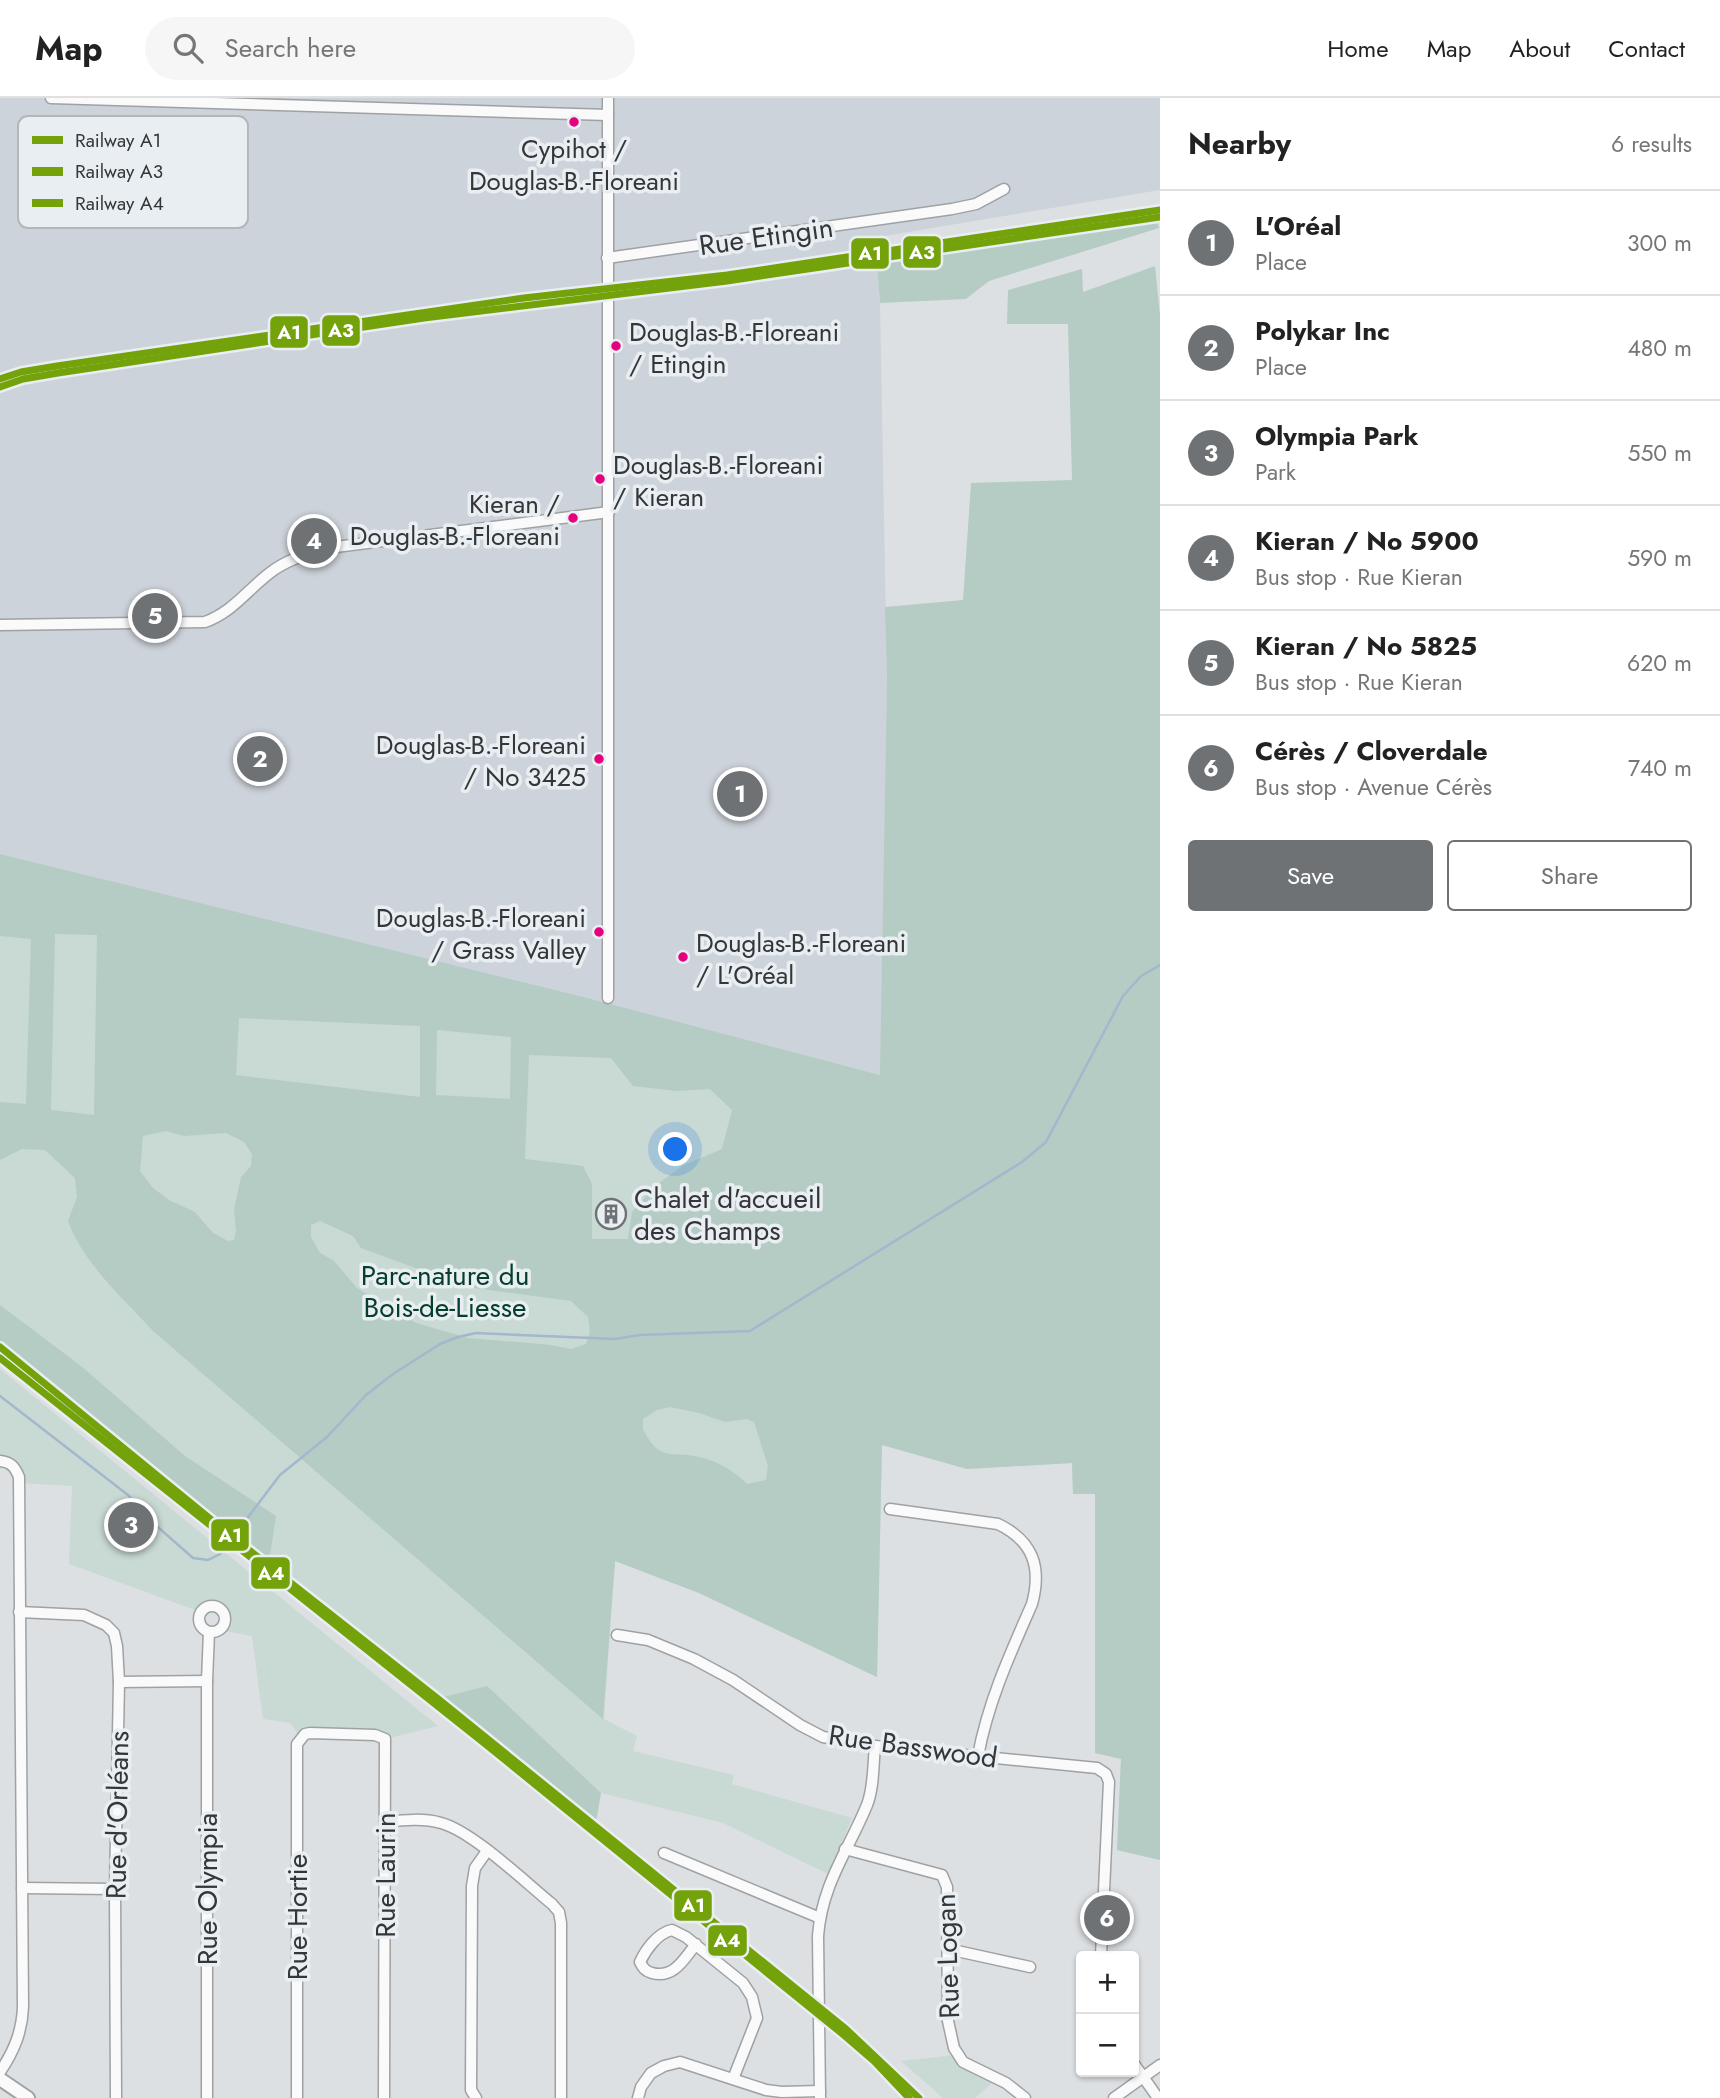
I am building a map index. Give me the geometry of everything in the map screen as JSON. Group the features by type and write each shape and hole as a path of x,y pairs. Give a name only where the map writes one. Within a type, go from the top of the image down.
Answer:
{"main road":[{"path":"0,2078 28,2098"}],"street":[{"path":"51,98 608,115"},
{"path":"608,98 608,998"},
{"name":"Rue Etingin","path":"607,258 952,209 976,204 1004,189"},
{"path":"0,625 205,622 229,610 284,563 328,548 609,512"},
{"path":"0,1461 16,1467 19,1477 22,1888 22,2024 15,2046 0,2072"},
{"path":"890,1508 998,1524 1012,1531 1032,1554 1036,1580 1034,1597 995,1692 978,1756"},
{"name":"Rue d'Orléans","path":"19,1612 84,1615 106,1625 114,1633 117,1646 116,2098"},
{"name":"Rue Olympia","path":"207,2098 209,1632"},
{"name":"Rue Basswood","path":"617,1635 648,1640 694,1658 733,1680 800,1725 824,1737 875,1746 1097,1768 1106,1774 1109,1782 1101,1951"},
{"path":"119,1682 207,1681"},
{"name":"Rue Laurin","path":"300,1737 310,1733 375,1735 385,1739 384,2098"},
{"name":"Rue Hortie","path":"297,2098 296,1744 300,1737"},
{"path":"638,2098 651,2073 664,2066 680,2063 766,2090 820,2095 820,1918 825,1895 867,1803 875,1746"},
{"path":"386,1822 411,1820 440,1823 456,1828 559,1912 561,2098"},
{"name":"Rue Logan","path":"845,1849 942,1875 947,1886 948,2021 954,2048 963,2062 1006,2083 1025,2098"},
{"path":"476,2098 471,2090 472,1886 475,1868 487,1851"},
{"path":"664,1853 820,1918"},
{"path":"22,1888 115,1889"},
{"path":"696,1944 669,1973 650,1973 640,1962 646,1951 666,1931 672,1930 696,1944 743,1983 752,1997 757,2018 733,2079"},
{"path":"948,1949 1030,1967"},
{"path":"1114,2098 1160,2065"},
{"path":"1139,2071 1158,2098"}],"shaded area":[{"path":"0,98 1160,98 1160,190 878,237 887,677 881,1075 0,854"}],"green space":[{"path":"1157,221 1159,228 989,281 966,299 880,303 877,264 924,257 927,253 950,249 951,252"},
{"name":"Parc-nature du Bois-de-Liesse","path":"1155,266 1160,315 1160,1860 1117,1850 1121,1759 1095,1753 1095,1494 1073,1494 1072,1463 967,1469 882,1445 877,1677 699,1593 615,1561 603,1719 152,1330 104,1279 75,1237 68,1221 77,1197 75,1178 45,1150 22,1149 0,1160 0,1102 26,1104 31,939 0,936 0,854 587,998 880,1075 887,677 885,607 963,600 971,483 1072,480 1068,324 1007,324 1008,290 1082,269 1083,292","holes":["55,934 97,935 94,1115 51,1110","239,1018 420,1026 420,1097 236,1075","437,1030 511,1037 510,1099 436,1095","529,1055 611,1058 633,1086 677,1091 710,1089 732,1110 722,1149 684,1165 656,1185 632,1212 628,1239 592,1239 592,1184 583,1166 525,1159","166,1131 184,1136 226,1133 244,1142 252,1154 251,1166 241,1177 234,1210 234,1240 228,1241 213,1233 195,1212 169,1200 153,1188 140,1171 143,1136","320,1221 353,1236 361,1248 467,1287 571,1301 588,1317 590,1332 586,1344 571,1349 468,1338 416,1323 357,1288 333,1260 320,1253 311,1237 311,1225","670,1407 725,1422 747,1419 754,1422 768,1466 766,1480 747,1484 713,1461 660,1451 643,1430 643,1419 657,1410"]},
{"name":"Parc-nature du Bois-de-Liesse","path":"1141,719 1160,1860 1117,1850 1121,1759 1095,1753 1095,1494 1073,1494 1072,1463 967,1469 882,1445 877,1677 699,1593 615,1561 604,1719 637,1736 633,1751 734,1775 732,1784 852,1818 828,1874 723,1823 601,1793 597,1819 587,1813 269,1562 269,1557 0,1340 0,857 587,998 880,1075"},
{"path":"0,1305 81,1366 185,1456 276,1516 269,1562 0,1341"},
{"path":"0,1369 438,1726 385,1739 300,1737 290,1723 263,1719 252,1636 219,1630 225,1619 220,1608 212,1606 203,1610 199,1617 200,1625 195,1610 69,1564 72,1486 19,1483 19,1477 0,1460"},
{"path":"487,1686 601,1793 596,1820 440,1698"},
{"path":"955,2055 966,2069 992,2083 975,2098 943,2098 901,2061"}],"waterway":[{"path":"0,1396 128,1495 151,1521 193,1558 208,1560 220,1554 280,1475 327,1437 366,1395 440,1344 476,1333 615,1339 640,1335 750,1331 1022,1162 1046,1142 1123,996 1141,976 1160,965"}],"rail line":[{"name":"A1","path":"0,379 21,372 57,366 524,298 727,275 1160,210"},
{"name":"A3","path":"0,387 23,379 58,373 424,318 727,281 1160,217"},
{"name":"A1","path":"0,1347 846,2029 919,2098"},
{"name":"A4","path":"0,1358 484,1743 845,2036 874,2061 909,2098"}],"place":[{"name":"Cypihot / Douglas-B.-Floreani","path":"574,122"},
{"name":"Douglas-B.-Floreani / Etingin","path":"616,346"},
{"name":"Douglas-B.-Floreani / Kieran","path":"600,479"},
{"name":"Kieran / Douglas-B.-Floreani","path":"573,518"},
{"name":"Kieran / No 5900","path":"314,541"},
{"name":"Kieran / No 5825","path":"155,616"},
{"name":"Polykar Inc","path":"260,759"},
{"name":"Douglas-B.-Floreani / No 3425","path":"599,759"},
{"name":"L'Oréal","path":"740,794"},
{"name":"Douglas-B.-Floreani / Grass Valley","path":"599,932"},
{"name":"Douglas-B.-Floreani / L'Oréal","path":"683,957"},
{"name":"Chalet d'accueil des Champs","path":"611,1214"},
{"name":"Olympia Park","path":"131,1525"},
{"name":"Cérès / Cloverdale","path":"1107,1918"}]}
